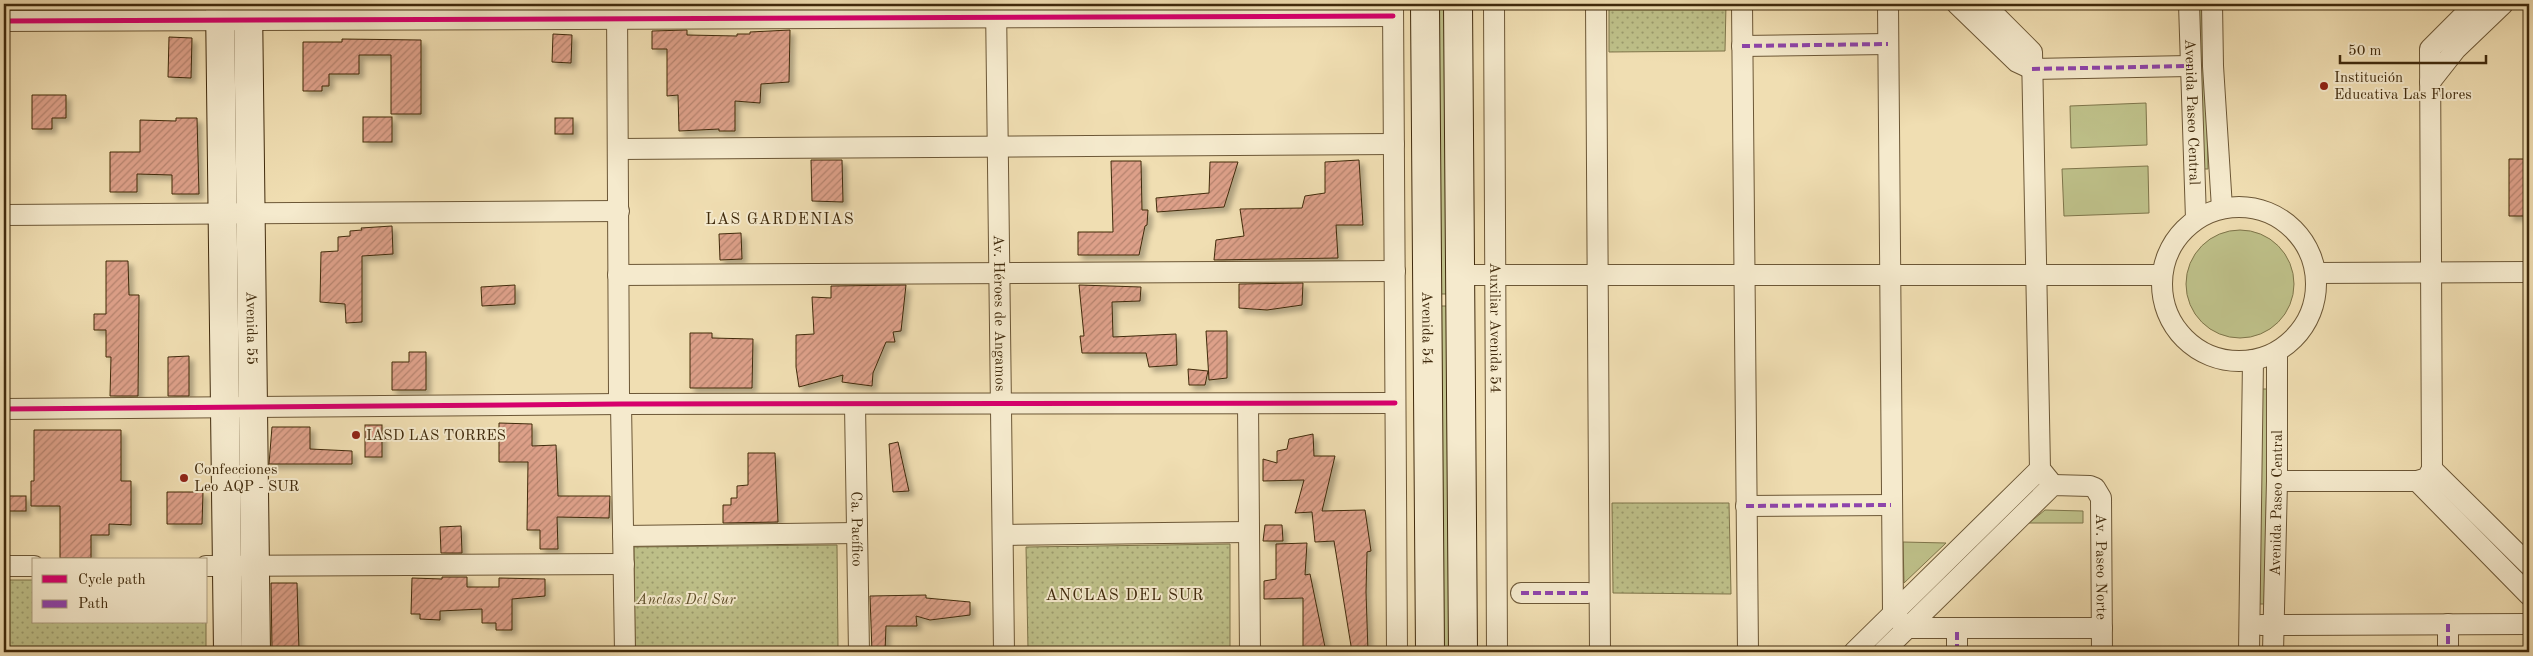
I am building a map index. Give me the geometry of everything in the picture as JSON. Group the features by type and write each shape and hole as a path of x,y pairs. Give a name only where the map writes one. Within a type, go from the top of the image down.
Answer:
{"main road":[{"name":"Avenida 54","path":"1425,4 1430,652"},
{"path":"1458,4 1463,652"},
{"name":"Avenida 55","path":"248,11 256,652"},
{"name":"Avenida 55","path":"220,12 224,406 217,566 228,652"}],"street":[{"name":"Auxiliar Avenida 54","path":"1494,4 1497,652"},
{"path":"1596,4 1596,276 1600,652"},
{"path":"1742,4 1748,652"},
{"path":"1888,4 1893,613 1907,628 2102,628"},
{"path":"1957,4 2016,62 2032,69 2189,66"},
{"path":"1883,652 2053,485 2040,468 2032,52 1984,4"},
{"name":"Avenida Paseo Central","path":"2189,4 2189,66 2196,219"},
{"name":"Avenida Paseo Central","path":"2212,4 2213,66 2222,208"},
{"path":"2475,4 2430,48 2432,273 2425,475 2529,595"},
{"path":"2430,82 2456,50 2503,4"},
{"name":"Av. Héroes de Angamos","path":"996,10 996,146 1004,652"},
{"path":"4,20 248,11 1393,10 1398,652"},
{"path":"617,11 619,395 621,404 625,652"},
{"path":"1742,46 1888,44"},
{"path":"619,149 1394,144"},
{"path":"2240,206 2258,208 2276,215 2303,240 2311,256 2316,273 2315,298 2307,320 2293,339 2277,353 2253,360 2229,361 2206,354 2186,340 2171,321 2163,298 2162,275 2168,253 2179,234 2196,219 2222,208 2240,206"},
{"path":"4,215 619,211"},
{"path":"618,275 1395,271"},
{"path":"2316,273 2529,272"},
{"path":"1461,275 2162,275"},
{"name":"Avenida Paseo Central","path":"2273,652 2277,481 2277,353"},
{"name":"Avenida Paseo Central","path":"2249,652 2253,360"},
{"path":"4,409 621,404 1395,403"},
{"path":"1248,404 1250,652"},
{"name":"Ca. Pacífico","path":"855,405 859,652"},
{"path":"1854,652 2040,468"},
{"path":"2277,481 2425,475 2529,565"},
{"name":"Av. Paseo Norte","path":"2053,485 2090,486 2099,492 2102,507 2102,652"},
{"path":"1746,506 1892,505"},
{"path":"1002,535 1248,532"},
{"path":"623,536 858,533"},
{"path":"217,566 624,564"},
{"path":"4,566 32,566"},
{"path":"1521,593 1588,593"},
{"path":"2448,624 2448,652"},
{"path":"2250,626 2529,624"},
{"path":"1957,628 1957,652"}],"green space":[{"path":"1435,4 1449,4 1451,294 1439,294"},
{"path":"1609,4 1726,4 1725,51 1609,52"},
{"path":"2196,4 2204,4 2208,169 2200,169"},
{"path":"2146,103 2147,145 2071,148 2070,106"},
{"path":"2148,166 2149,213 2064,216 2062,169"},
{"path":"2240,230 2261,234 2278,246 2290,263 2294,284 2290,305 2278,322 2261,334 2240,338 2219,334 2202,322 2190,305 2186,284 2190,263 2202,246 2219,234"},
{"path":"1438,306 1451,306 1453,652 1440,652"},
{"path":"2261,389 2268,389 2265,604 2258,604"},
{"path":"1612,503 1729,503 1731,594 1613,593"},
{"path":"2045,510 2083,511 2083,523 2029,523"},
{"path":"1903,542 1946,543 1904,583"},
{"path":"1230,544 1230,649 1028,649 1026,547"},
{"name":"Anclas Del Sur","path":"837,545 838,649 635,650 634,547"},
{"path":"4,580 32,580 32,624 206,624 206,652 4,652"}],"building":[{"path":"687,30 687,35 737,36 737,34 750,34 750,32 790,30 789,82 761,84 760,103 735,101 735,131 719,131 719,129 679,131 678,95 667,96 667,49 652,49 652,31"},
{"path":"553,34 572,35 571,63 552,62"},
{"path":"169,37 192,38 191,78 168,77"},
{"path":"342,39 421,40 421,114 391,114 391,55 359,55 359,74 329,74 329,86 322,86 322,91 303,91 303,42 342,42"},
{"path":"32,95 66,95 66,118 52,118 52,129 32,129"},
{"path":"363,117 392,117 392,142 363,142"},
{"path":"176,118 197,118 199,194 172,194 172,175 137,174 137,192 110,192 110,152 140,152 140,120 176,121"},
{"path":"555,118 573,118 573,134 555,134"},
{"path":"2509,159 2529,159 2528,216 2509,216"},
{"path":"811,160 842,160 843,202 812,201"},
{"path":"1359,160 1363,225 1336,225 1338,258 1214,260 1216,240 1244,236 1240,209 1302,208 1305,196 1325,193 1325,162"},
{"path":"1111,161 1141,161 1142,210 1148,210 1147,225 1145,226 1139,255 1078,255 1078,232 1113,232"},
{"path":"1210,162 1238,162 1224,207 1157,212 1156,198 1209,193"},
{"path":"392,226 393,254 362,256 362,322 346,323 345,304 320,302 321,252 338,251 338,237 350,236 350,231 362,230 361,228"},
{"path":"741,233 742,259 720,260 719,234"},
{"path":"106,261 128,261 129,295 139,295 138,396 110,396 111,357 106,357 106,330 94,330 94,314 106,314"},
{"path":"1303,283 1302,305 1267,310 1239,308 1239,284"},
{"path":"515,285 515,304 482,306 481,287"},
{"path":"906,285 901,331 893,332 895,342 886,342 873,373 872,386 842,382 843,375 799,387 796,367 796,335 814,334 812,297 831,298 831,286"},
{"path":"1079,285 1141,287 1140,301 1112,302 1113,337 1176,334 1177,365 1149,367 1146,353 1082,353 1080,336 1084,336"},
{"path":"1206,331 1227,331 1227,378 1209,380"},
{"path":"690,333 712,333 712,338 753,339 752,388 690,388"},
{"path":"409,352 426,352 426,390 392,390 392,362 409,362"},
{"path":"189,356 189,396 168,396 168,357"},
{"path":"1188,369 1208,371 1205,385 1189,385"},
{"path":"499,423 532,424 532,446 556,445 558,496 610,496 609,518 557,517 558,549 540,549 540,530 527,530 528,462 499,462"},
{"path":"365,425 382,425 382,457 365,457"},
{"path":"272,427 310,427 310,449 352,451 352,464 269,464"},
{"path":"34,430 121,430 121,481 131,481 131,525 109,524 109,535 91,535 91,558 60,558 60,506 31,506 31,481 34,481"},
{"path":"1313,434 1314,456 1335,456 1322,511 1365,510 1371,551 1367,552 1368,652 1352,652 1334,541 1315,542 1312,512 1295,513 1304,480 1263,481 1263,459 1277,463 1277,451 1287,449 1289,439"},
{"path":"898,442 909,491 893,492 889,444"},
{"path":"748,453 775,453 778,522 723,523 723,505 731,505 731,498 737,498 737,486 748,485"},
{"path":"167,492 203,492 202,524 167,524"},
{"path":"5,496 26,496 26,511 5,511"},
{"path":"1265,525 1282,525 1283,541 1263,541"},
{"path":"461,526 462,553 441,553 440,527"},
{"path":"1307,543 1305,575 1310,574 1326,652 1303,652 1303,598 1264,599 1264,581 1276,579 1276,544"},
{"path":"442,577 467,577 467,587 499,587 499,578 545,579 545,596 512,599 512,630 496,630 496,623 482,623 482,609 440,611 440,620 420,619 420,614 411,614 412,578 442,579"},
{"path":"271,583 297,583 299,650 272,650"},
{"path":"926,595 926,598 970,602 970,615 930,620 916,616 917,626 886,626 885,652 872,652 870,596"}],"marked path":[{"path":"1742,46 1888,44"},
{"path":"2032,69 2189,66"},
{"path":"1746,506 1891,505"},
{"path":"1521,593 1588,593"},
{"path":"2448,624 2448,652"},
{"path":"1957,628 1957,652"}],"cycle path":[{"path":"4,21 1393,16"},
{"path":"4,409 621,404 1395,403"}],"place":[{"name":"Institución Educativa Las Flores","path":"2324,86"},
{"name":"IASD LAS TORRES","path":"356,435"},
{"name":"Confecciones Leo AQP - SUR","path":"184,478"}],"district":[{"name":"LAS GARDENIAS","path":"780,218"},
{"name":"ANCLAS DEL SUR","path":"1125,594"}]}
